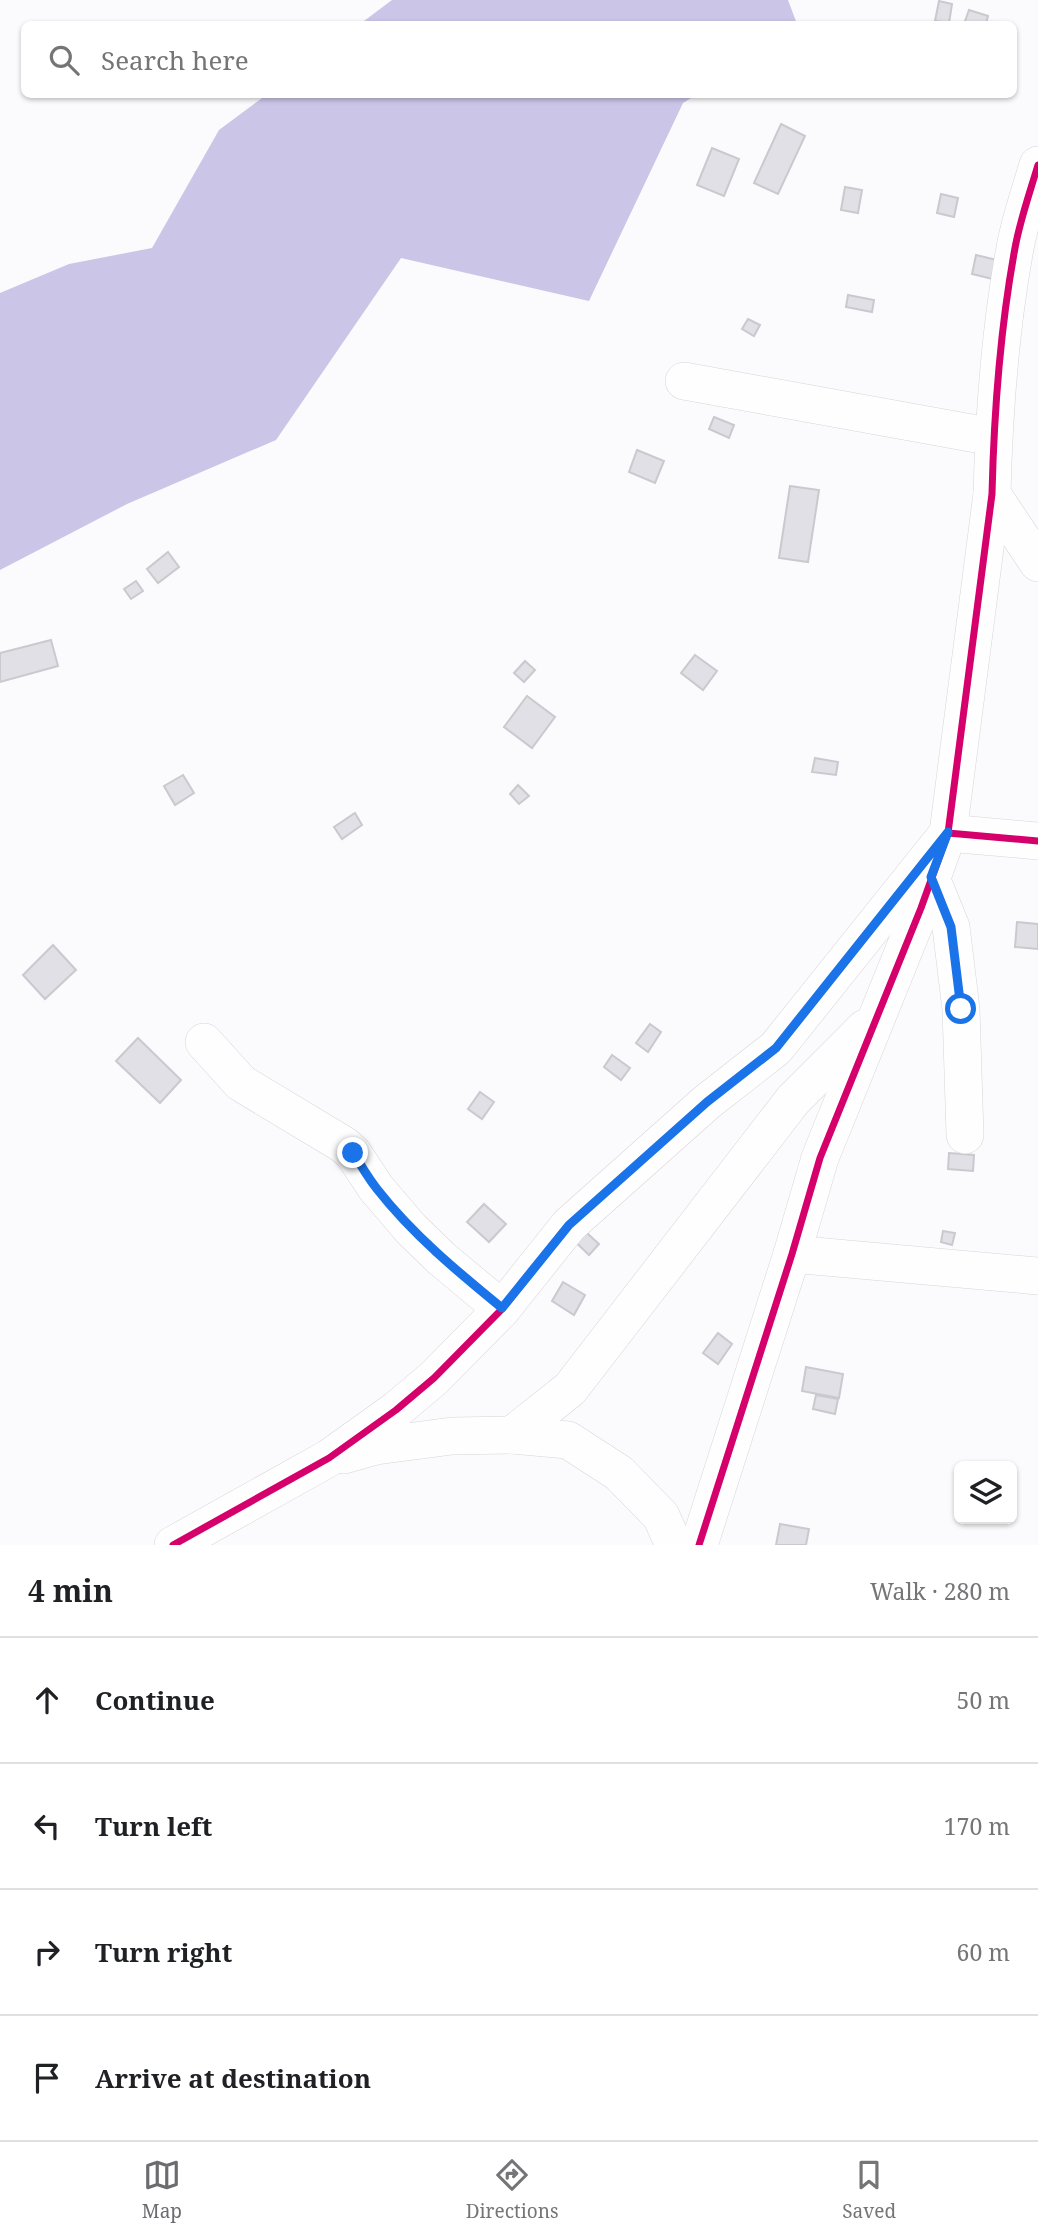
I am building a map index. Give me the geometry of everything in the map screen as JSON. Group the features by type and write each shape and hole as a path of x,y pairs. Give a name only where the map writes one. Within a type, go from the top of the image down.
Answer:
{"street":[{"path":"699,1545 820,1158 948,832 992,494 993,437 1004,316 1013,257 1038,165"},
{"path":"684,381 993,437"},
{"path":"992,494 1038,563"},
{"path":"948,832 1038,841"},
{"path":"173,1545 329,1458 396,1410 434,1378 502,1308 569,1225 707,1102 776,1048 948,832"},
{"path":"931,877 951,927 961,1009 965,1135"},
{"path":"512,1435 570,1390 793,1100 876,1017"},
{"path":"204,1042 242,1083 353,1153 376,1188 411,1229 502,1308"},
{"path":"792,1254 1038,1276"},
{"path":"329,1458 376,1446 452,1436 512,1435 568,1440 619,1473 661,1516 674,1545"}],"shaded area":[{"path":"392,0 788,0 796,21 364,21"},
{"path":"262,98 691,98 683,103 589,301 401,258 276,440 127,504 0,570 0,293 69,264 152,248 219,130"}],"building":[{"path":"939,1 952,4 949,21 935,21"},
{"path":"969,10 988,16 987,21 965,21"},
{"path":"781,124 805,136 778,194 754,183"},
{"path":"712,148 739,159 724,196 697,185"},
{"path":"845,187 862,190 858,213 841,210"},
{"path":"941,194 958,198 954,217 937,213"},
{"path":"976,255 1001,261 997,280 972,274"},
{"path":"848,295 874,300 872,312 846,307"},
{"path":"748,319 760,325 754,336 742,329"},
{"path":"714,417 734,425 729,438 709,429"},
{"path":"637,450 664,461 655,483 629,472"},
{"path":"790,486 819,490 808,562 779,558"},
{"path":"168,552 179,567 158,583 147,569"},
{"path":"136,581 143,591 131,599 124,589"},
{"path":"51,640 58,666 0,682 0,653"},
{"path":"695,655 717,671 703,690 681,673"},
{"path":"525,661 535,670 524,682 514,673"},
{"path":"527,696 555,717 532,748 504,727"},
{"path":"815,758 838,762 836,775 812,772"},
{"path":"183,775 194,793 175,805 164,786"},
{"path":"518,785 529,796 519,804 510,794"},
{"path":"355,813 362,825 342,839 334,827"},
{"path":"1017,922 1038,924 1038,949 1015,947"},
{"path":"53,945 76,970 45,999 23,975"},
{"path":"650,1024 661,1032 648,1052 636,1043"},
{"path":"138,1038 181,1080 160,1103 116,1061"},
{"path":"612,1055 630,1068 621,1080 604,1067"},
{"path":"480,1092 494,1102 482,1119 468,1109"},
{"path":"949,1153 974,1155 973,1171 948,1169"},
{"path":"484,1204 506,1224 489,1242 467,1222"},
{"path":"575,1222 599,1244 589,1255 566,1233"},
{"path":"943,1231 955,1233 952,1245 941,1242"},
{"path":"563,1282 585,1295 574,1315 552,1301"},
{"path":"718,1333 732,1344 718,1364 703,1353"},
{"path":"806,1367 843,1374 839,1398 802,1391"},
{"path":"816,1395 838,1399 835,1414 813,1409"},
{"path":"780,1524 809,1529 806,1545 776,1545"}],"cycle path":[{"path":"699,1545 820,1158 921,908 948,833 992,494 996,401 1005,309 1017,238 1038,165"},
{"path":"173,1545 329,1458 396,1410 434,1378 502,1309 569,1225 707,1102 776,1048 948,833 1038,841"}],"route":[{"path":"353,1153 376,1188 411,1229 502,1308 569,1225 707,1102 776,1048 948,832 931,877 951,927 961,1009"}]}
